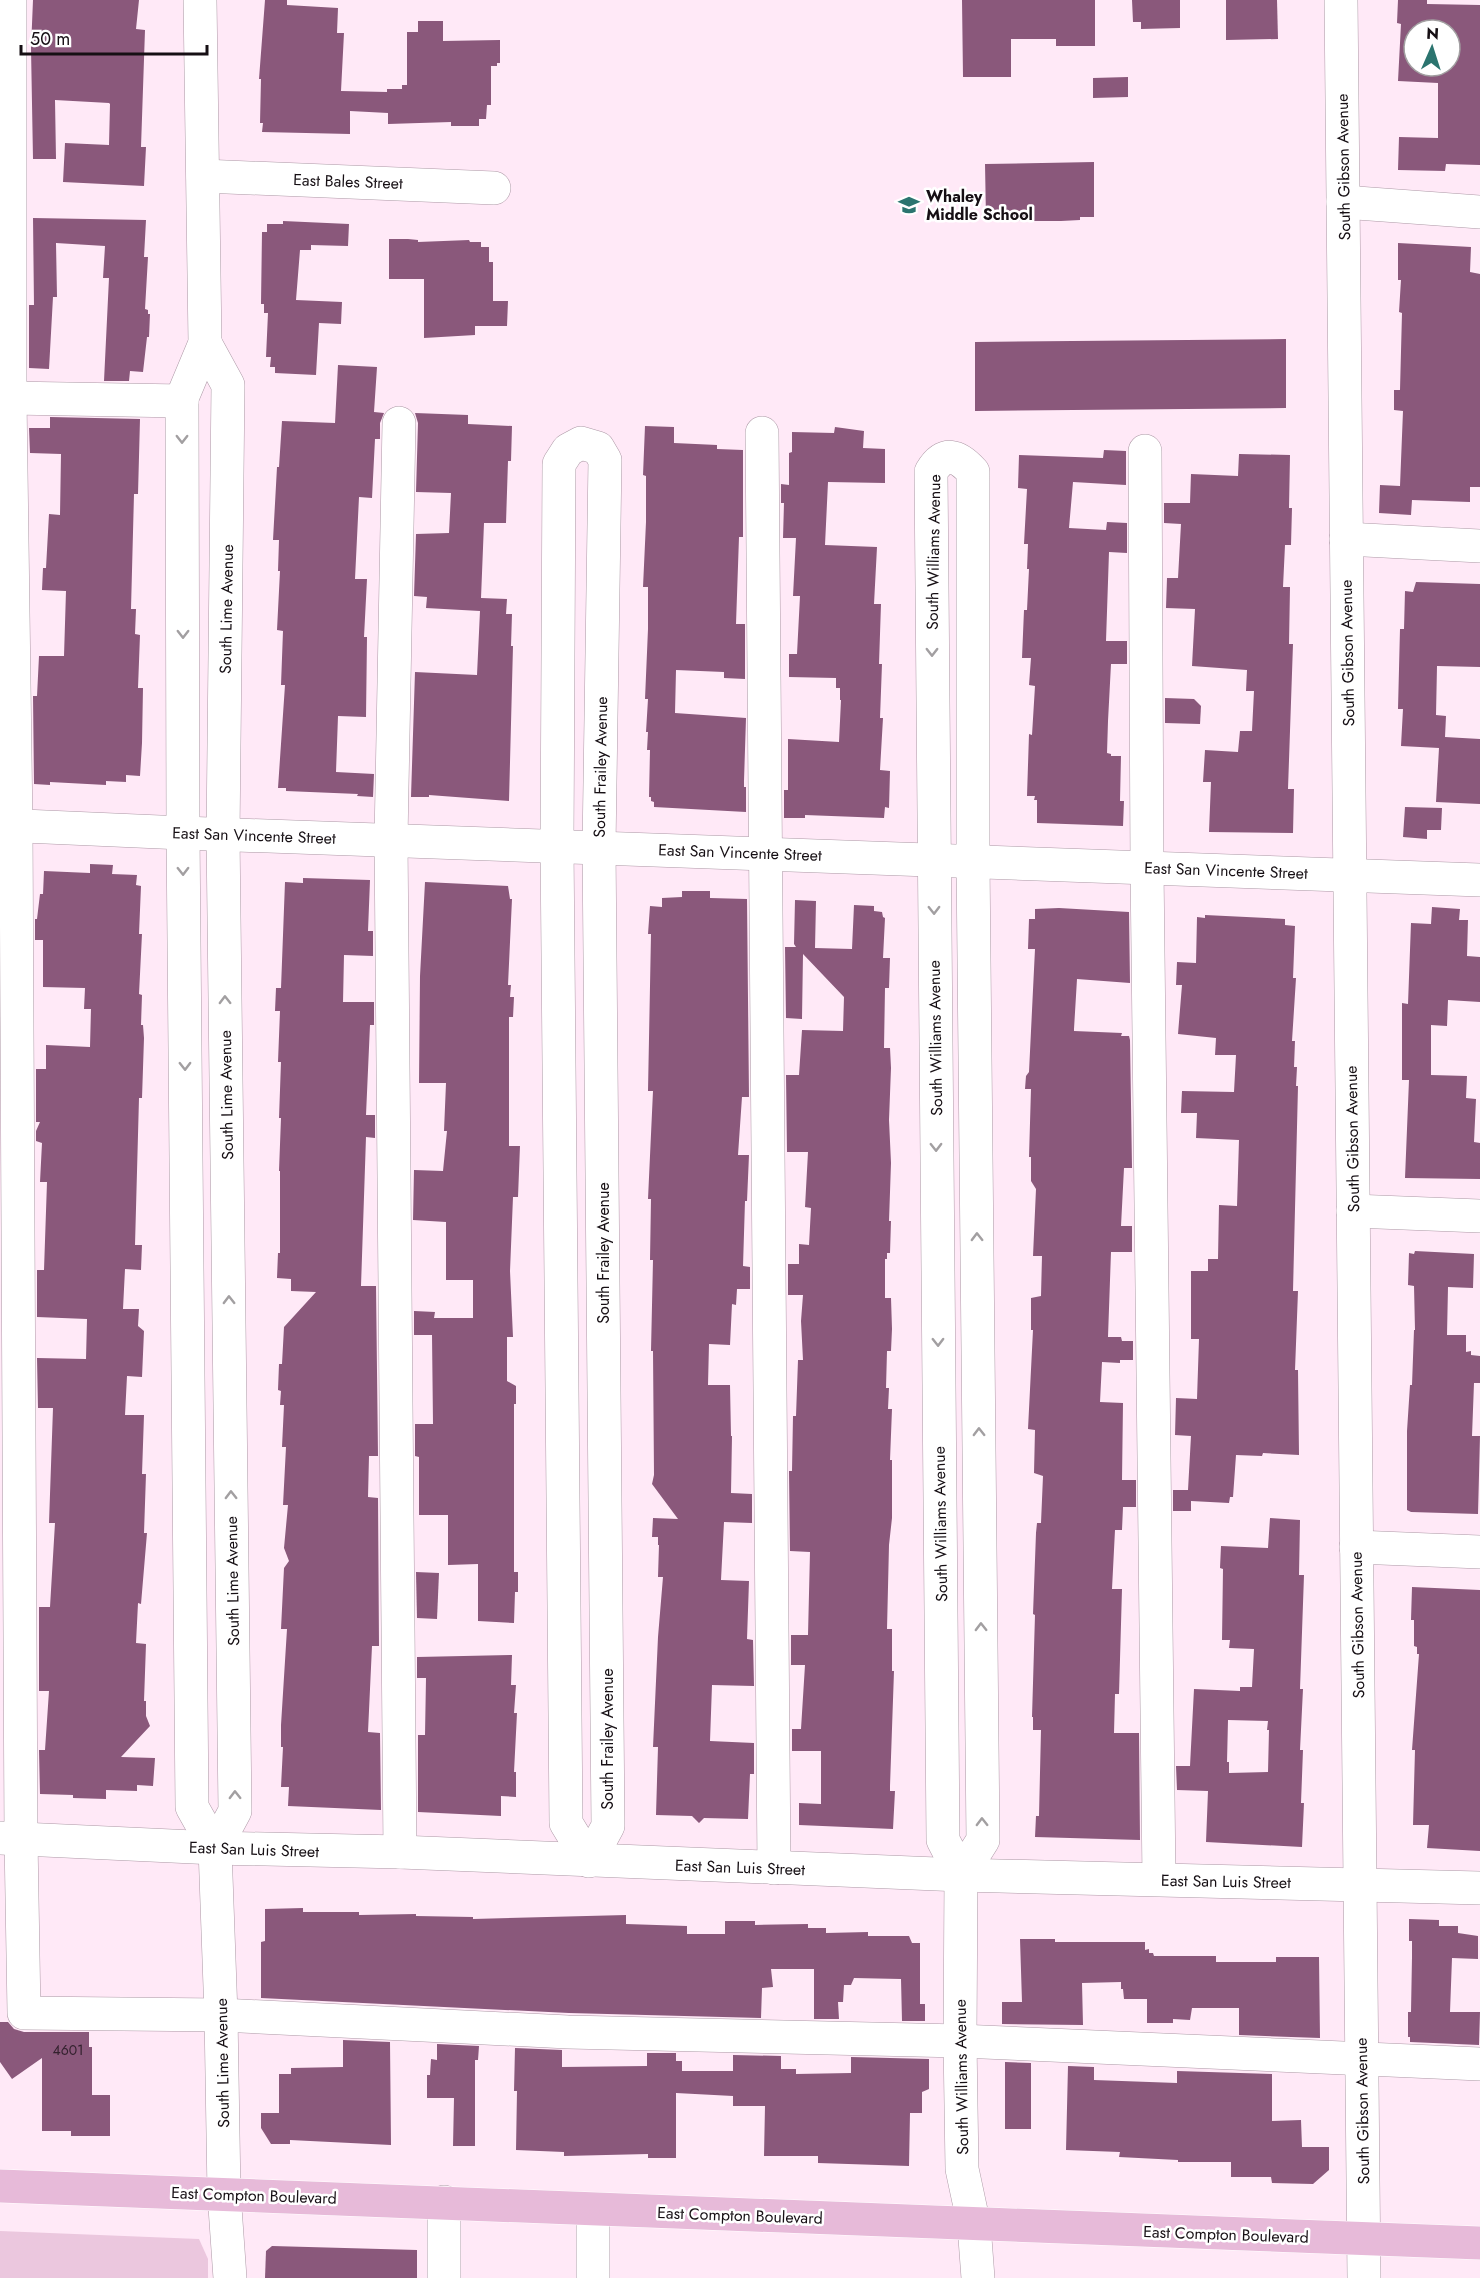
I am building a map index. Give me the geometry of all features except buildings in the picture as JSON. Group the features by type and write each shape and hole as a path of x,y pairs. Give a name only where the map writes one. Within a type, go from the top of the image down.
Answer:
{"main road":[{"name":"East Compton Boulevard","path":"0,2186 1480,2243"}],"street":[{"path":"10,0 8,825 10,1839 24,2013 221,2014 568,2031 960,2041 1480,2064"},
{"name":"South Lime Avenue","path":"201,0 205,343 182,401 183,833 192,1807 215,1848 224,2193 230,2278"},
{"name":"South Gibson Avenue","path":"1341,0 1364,2278"},
{"name":"East Bales Street","path":"203,176 494,188"},
{"path":"1343,202 1480,212"},
{"name":"South Lime Avenue","path":"205,343 228,385 223,835 235,1812 215,1848"},
{"path":"10,398 182,401"},
{"path":"399,423 391,839 400,1852"},
{"path":"762,433 774,1868"},
{"name":"South Frailey Avenue","path":"581,443 598,448 604,460 599,847 608,1826 589,1861 566,1823 557,846 559,464 567,450 581,443"},
{"path":"1146,451 1147,867 1159,1879"},
{"name":"South Williams Avenue","path":"962,1875 943,1840 933,860 931,472 937,462 950,456 962,460 973,472 973,861 982,1840 962,1875 960,2041 962,2169 974,2225 978,2278"},
{"path":"1346,539 1480,546"},
{"name":"East San Vincente Street","path":"8,825 223,835 391,839 1480,880"},
{"path":"1353,1211 1480,1216"},
{"path":"1356,1547 1480,1552"},
{"name":"East San Luis Street","path":"10,1839 962,1875 1480,1888"},
{"path":"444,2202 444,2278"},
{"path":"593,2209 593,2278"}],"shaded area":[{"path":"0,2231 199,2239 208,2259 208,2278 0,2278"}],"place":[{"name":"Whaley Middle School","path":"909,205"}]}
